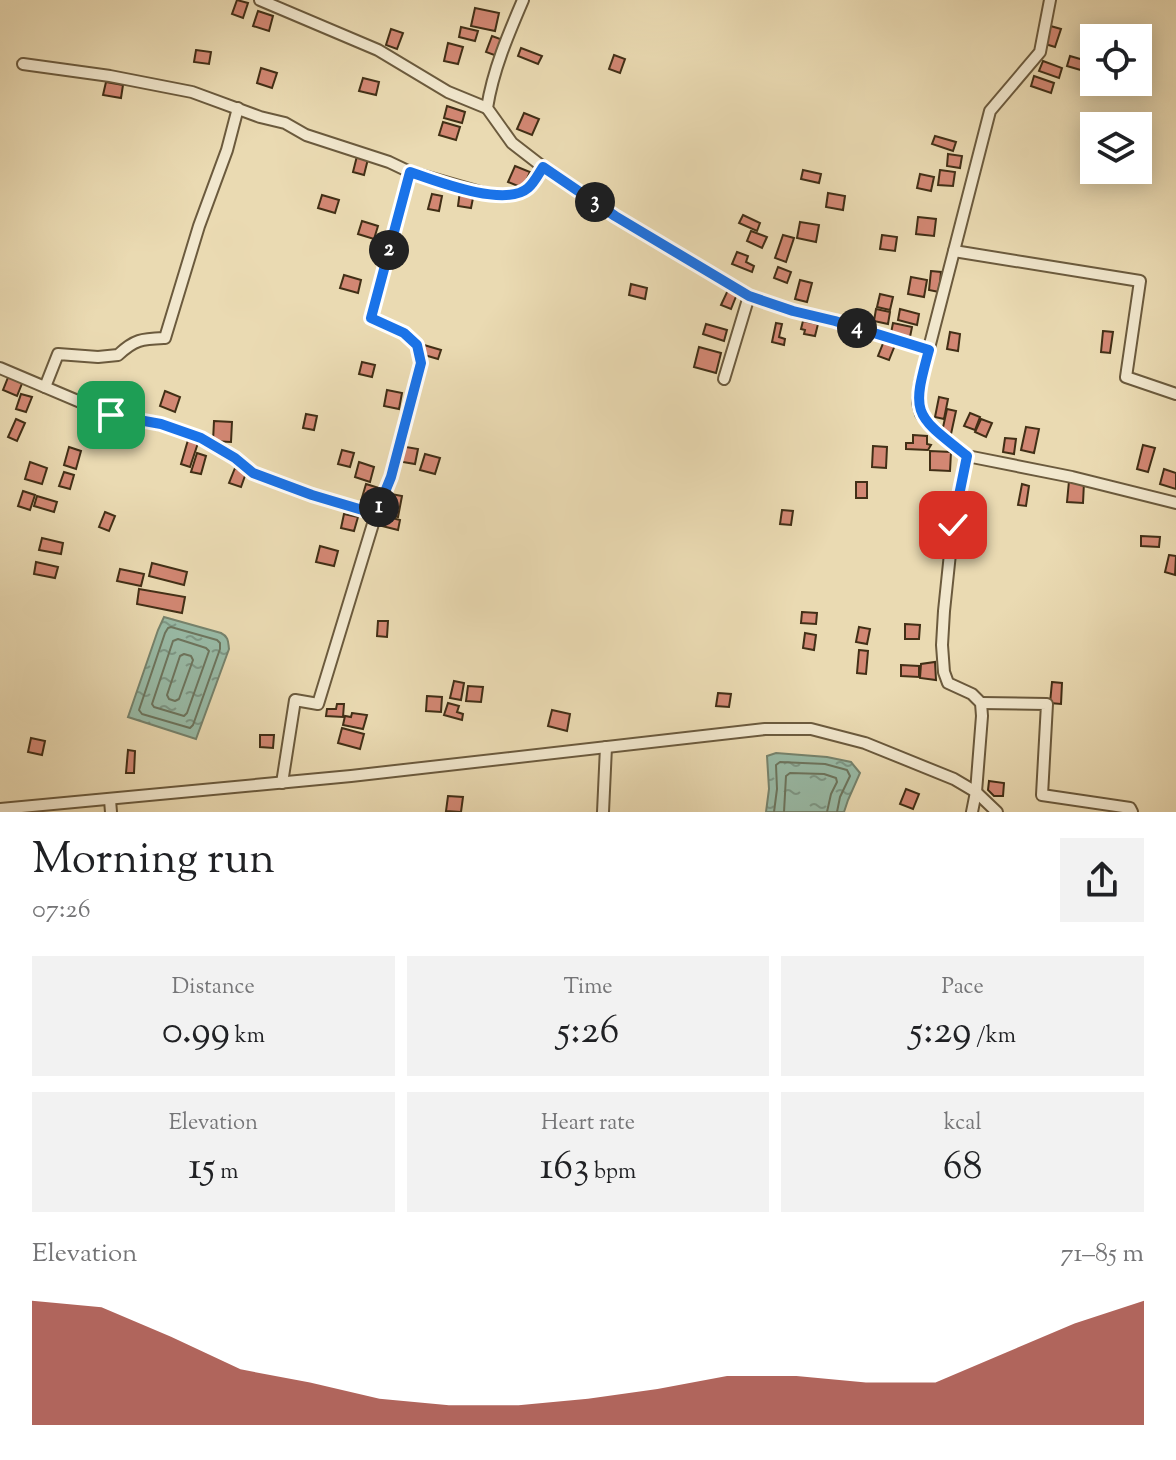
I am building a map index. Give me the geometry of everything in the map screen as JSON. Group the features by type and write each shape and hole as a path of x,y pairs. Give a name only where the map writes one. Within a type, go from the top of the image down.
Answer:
{"street":[{"path":"260,0 274,3 378,50 448,92 487,108 512,143 543,167 615,216 749,296 929,350"},
{"path":"487,108 500,57 523,0"},
{"path":"1050,0 1040,52 990,111 920,383 918,403 921,414 933,429 967,456 1072,477 1176,503"},
{"path":"23,64 153,83 192,92 285,123 306,135 410,172 487,194 504,196 518,193 528,188 543,167"},
{"path":"45,387 58,354 118,355 132,342 144,338 165,338 238,108"},
{"path":"282,783 295,700 318,704 376,514 391,477 421,363 417,345 404,333 371,318 410,172"},
{"path":"954,251 1140,281 1126,377 1176,394"},
{"path":"724,379 749,296"},
{"path":"0,368 111,415 161,424 201,438 253,473 376,514"},
{"path":"967,456 953,525 942,645 948,683 972,694 981,703 972,812"},
{"path":"981,703 1047,704 1042,795 1130,808 1132,812"},
{"path":"0,809 282,783 765,729 811,729 865,743 954,779 976,792 997,812"},
{"path":"603,812 606,747"},
{"path":"110,800 111,812"}],"water":[{"path":"164,617 221,633 228,640 229,649 196,739 128,717"},
{"path":"776,753 851,762 860,773 844,812 766,812 769,789 767,756"}],"building":[{"path":"237,0 248,3 243,18 232,14"},
{"path":"475,8 499,13 495,31 471,26"},
{"path":"258,11 273,16 269,31 253,26"},
{"path":"1047,25 1061,29 1055,47 1042,43"},
{"path":"461,27 478,31 475,41 459,37"},
{"path":"391,29 403,33 397,49 386,45"},
{"path":"492,36 503,40 497,56 486,52"},
{"path":"448,43 463,47 458,64 444,61"},
{"path":"521,48 542,56 538,64 518,56"},
{"path":"196,50 211,52 209,64 194,62"},
{"path":"614,55 625,59 620,73 609,69"},
{"path":"1070,56 1080,59 1080,70 1067,66"},
{"path":"1043,61 1062,68 1059,78 1039,71"},
{"path":"261,68 277,73 272,88 257,83"},
{"path":"1034,76 1054,83 1051,93 1031,86"},
{"path":"363,78 379,82 376,95 359,91"},
{"path":"106,82 123,85 121,98 103,95"},
{"path":"447,106 465,112 462,123 444,118"},
{"path":"524,113 539,119 532,135 517,129"},
{"path":"443,122 460,127 456,140 439,135"},
{"path":"935,136 956,142 953,151 932,144"},
{"path":"948,154 962,156 960,168 947,166"},
{"path":"357,156 368,159 364,175 353,172"},
{"path":"515,166 530,172 523,188 508,182"},
{"path":"803,170 821,174 819,183 801,179"},
{"path":"940,170 955,172 953,186 938,185"},
{"path":"920,174 934,177 931,191 917,188"},
{"path":"460,191 474,193 471,208 458,206"},
{"path":"828,193 845,196 843,210 826,207"},
{"path":"432,194 442,196 439,211 428,209"},
{"path":"322,195 339,200 335,213 318,208"},
{"path":"743,215 760,223 757,231 739,223"},
{"path":"918,217 936,219 934,236 916,234"},
{"path":"362,221 378,226 374,239 358,234"},
{"path":"800,222 819,225 816,242 797,238"},
{"path":"751,231 767,237 762,248 747,241"},
{"path":"783,235 794,238 786,262 775,258"},
{"path":"882,235 897,237 895,251 880,249"},
{"path":"737,252 748,256 746,262 754,266 752,272 732,264"},
{"path":"778,267 791,272 787,283 774,278"},
{"path":"931,271 941,272 939,292 929,290"},
{"path":"344,275 361,280 358,293 340,288"},
{"path":"911,277 927,280 924,297 908,294"},
{"path":"800,280 812,283 807,302 795,299"},
{"path":"631,284 647,288 645,299 629,295"},
{"path":"728,290 737,294 731,309 721,305"},
{"path":"880,294 893,297 890,310 877,307"},
{"path":"876,309 890,312 888,324 874,321"},
{"path":"900,309 919,314 917,325 898,320"},
{"path":"803,321 818,324 815,336 804,334 805,330 801,329"},
{"path":"776,323 782,324 779,337 785,339 784,345 772,342"},
{"path":"893,323 912,327 910,337 891,333"},
{"path":"706,324 727,330 724,341 703,334"},
{"path":"1103,331 1113,332 1110,353 1101,352"},
{"path":"950,332 960,334 958,351 947,349"},
{"path":"884,341 895,345 889,360 878,356"},
{"path":"424,345 441,350 438,359 421,354"},
{"path":"699,347 721,353 716,373 694,367"},
{"path":"362,362 375,365 372,377 359,374"},
{"path":"9,375 23,381 17,396 3,390"},
{"path":"387,390 402,393 399,409 384,406"},
{"path":"165,391 180,397 175,412 160,406"},
{"path":"21,394 32,397 26,412 16,409"},
{"path":"939,397 948,399 944,419 935,417"},
{"path":"947,409 956,411 951,434 942,432"},
{"path":"970,413 980,417 975,430 964,426"},
{"path":"306,414 317,416 314,430 303,428"},
{"path":"16,419 25,423 17,441 8,437"},
{"path":"981,419 992,423 986,437 975,432"},
{"path":"214,421 232,422 231,442 213,441"},
{"path":"1026,427 1039,429 1034,453 1021,450"},
{"path":"913,435 927,436 927,444 931,445 928,450 906,449 906,443 913,443"},
{"path":"1005,438 1016,439 1014,454 1003,452"},
{"path":"188,440 198,443 190,467 181,464"},
{"path":"1143,445 1155,448 1148,472 1137,469"},
{"path":"400,446 418,449 415,464 397,461"},
{"path":"873,446 887,447 886,468 872,467"},
{"path":"69,447 81,451 76,469 64,465"},
{"path":"342,450 354,453 350,467 338,464"},
{"path":"930,451 951,452 950,471 930,470"},
{"path":"197,453 206,456 201,474 191,472"},
{"path":"425,454 440,458 435,474 420,470"},
{"path":"30,462 47,468 42,484 25,479"},
{"path":"359,462 374,467 370,482 355,477"},
{"path":"235,468 246,473 241,487 229,483"},
{"path":"1164,469 1176,473 1176,489 1160,484"},
{"path":"64,472 74,475 70,489 59,486"},
{"path":"1069,481 1084,482 1083,503 1067,502"},
{"path":"856,482 867,482 867,498 856,498"},
{"path":"366,484 382,489 377,506 361,501"},
{"path":"1022,484 1029,486 1026,506 1018,505"},
{"path":"23,491 35,495 30,510 18,506"},
{"path":"386,493 402,496 398,517 382,514"},
{"path":"37,496 57,502 54,512 34,506"},
{"path":"782,510 793,511 791,525 780,524"},
{"path":"105,512 115,516 109,531 99,527"},
{"path":"344,514 358,517 354,531 341,528"},
{"path":"923,514 942,515 941,525 923,524"},
{"path":"380,515 400,520 398,530 378,525"},
{"path":"1141,536 1160,537 1159,547 1141,546"},
{"path":"42,538 63,543 61,554 39,550"},
{"path":"320,546 338,551 334,566 316,562"},
{"path":"1169,555 1176,556 1175,575 1165,572"},
{"path":"36,562 58,567 55,578 34,574"},
{"path":"152,563 187,572 184,585 149,576"},
{"path":"120,569 144,574 141,586 117,581"},
{"path":"139,589 185,597 182,613 137,604"},
{"path":"802,612 817,613 816,624 801,623"},
{"path":"378,621 388,621 387,637 377,636"},
{"path":"905,624 920,625 919,639 905,639"},
{"path":"859,627 870,629 867,644 856,642"},
{"path":"805,633 816,635 814,650 803,648"},
{"path":"859,650 868,651 866,674 857,673"},
{"path":"935,662 936,680 920,678 921,664"},
{"path":"901,665 919,666 919,677 901,676"},
{"path":"454,681 464,683 461,700 450,698"},
{"path":"1052,682 1062,683 1061,704 1050,703"},
{"path":"468,686 483,687 481,702 466,701"},
{"path":"718,693 731,694 729,707 716,706"},
{"path":"427,696 442,697 441,712 426,711"},
{"path":"448,703 459,706 457,712 463,714 462,720 444,715"},
{"path":"337,704 344,704 343,717 326,716 327,709 336,709"},
{"path":"552,710 570,714 567,731 548,726"},
{"path":"352,713 367,715 363,729 343,725 345,716 351,717"},
{"path":"342,728 364,734 360,749 338,743"},
{"path":"260,735 274,735 273,748 260,747"},
{"path":"31,738 45,741 42,755 28,752"},
{"path":"128,750 135,751 134,773 126,773"},
{"path":"989,781 1004,783 1003,796 994,796 988,790"},
{"path":"906,789 919,794 913,809 900,804"},
{"path":"448,796 463,797 461,812 446,811"}],"route":[{"path":"111,415 161,424 201,438 253,473 376,514 391,477 421,363 417,345 404,333 371,318 410,172 504,196 528,188 543,167 615,216 749,296 929,350 920,383 918,403 921,414 933,429 967,456 953,525"}]}
